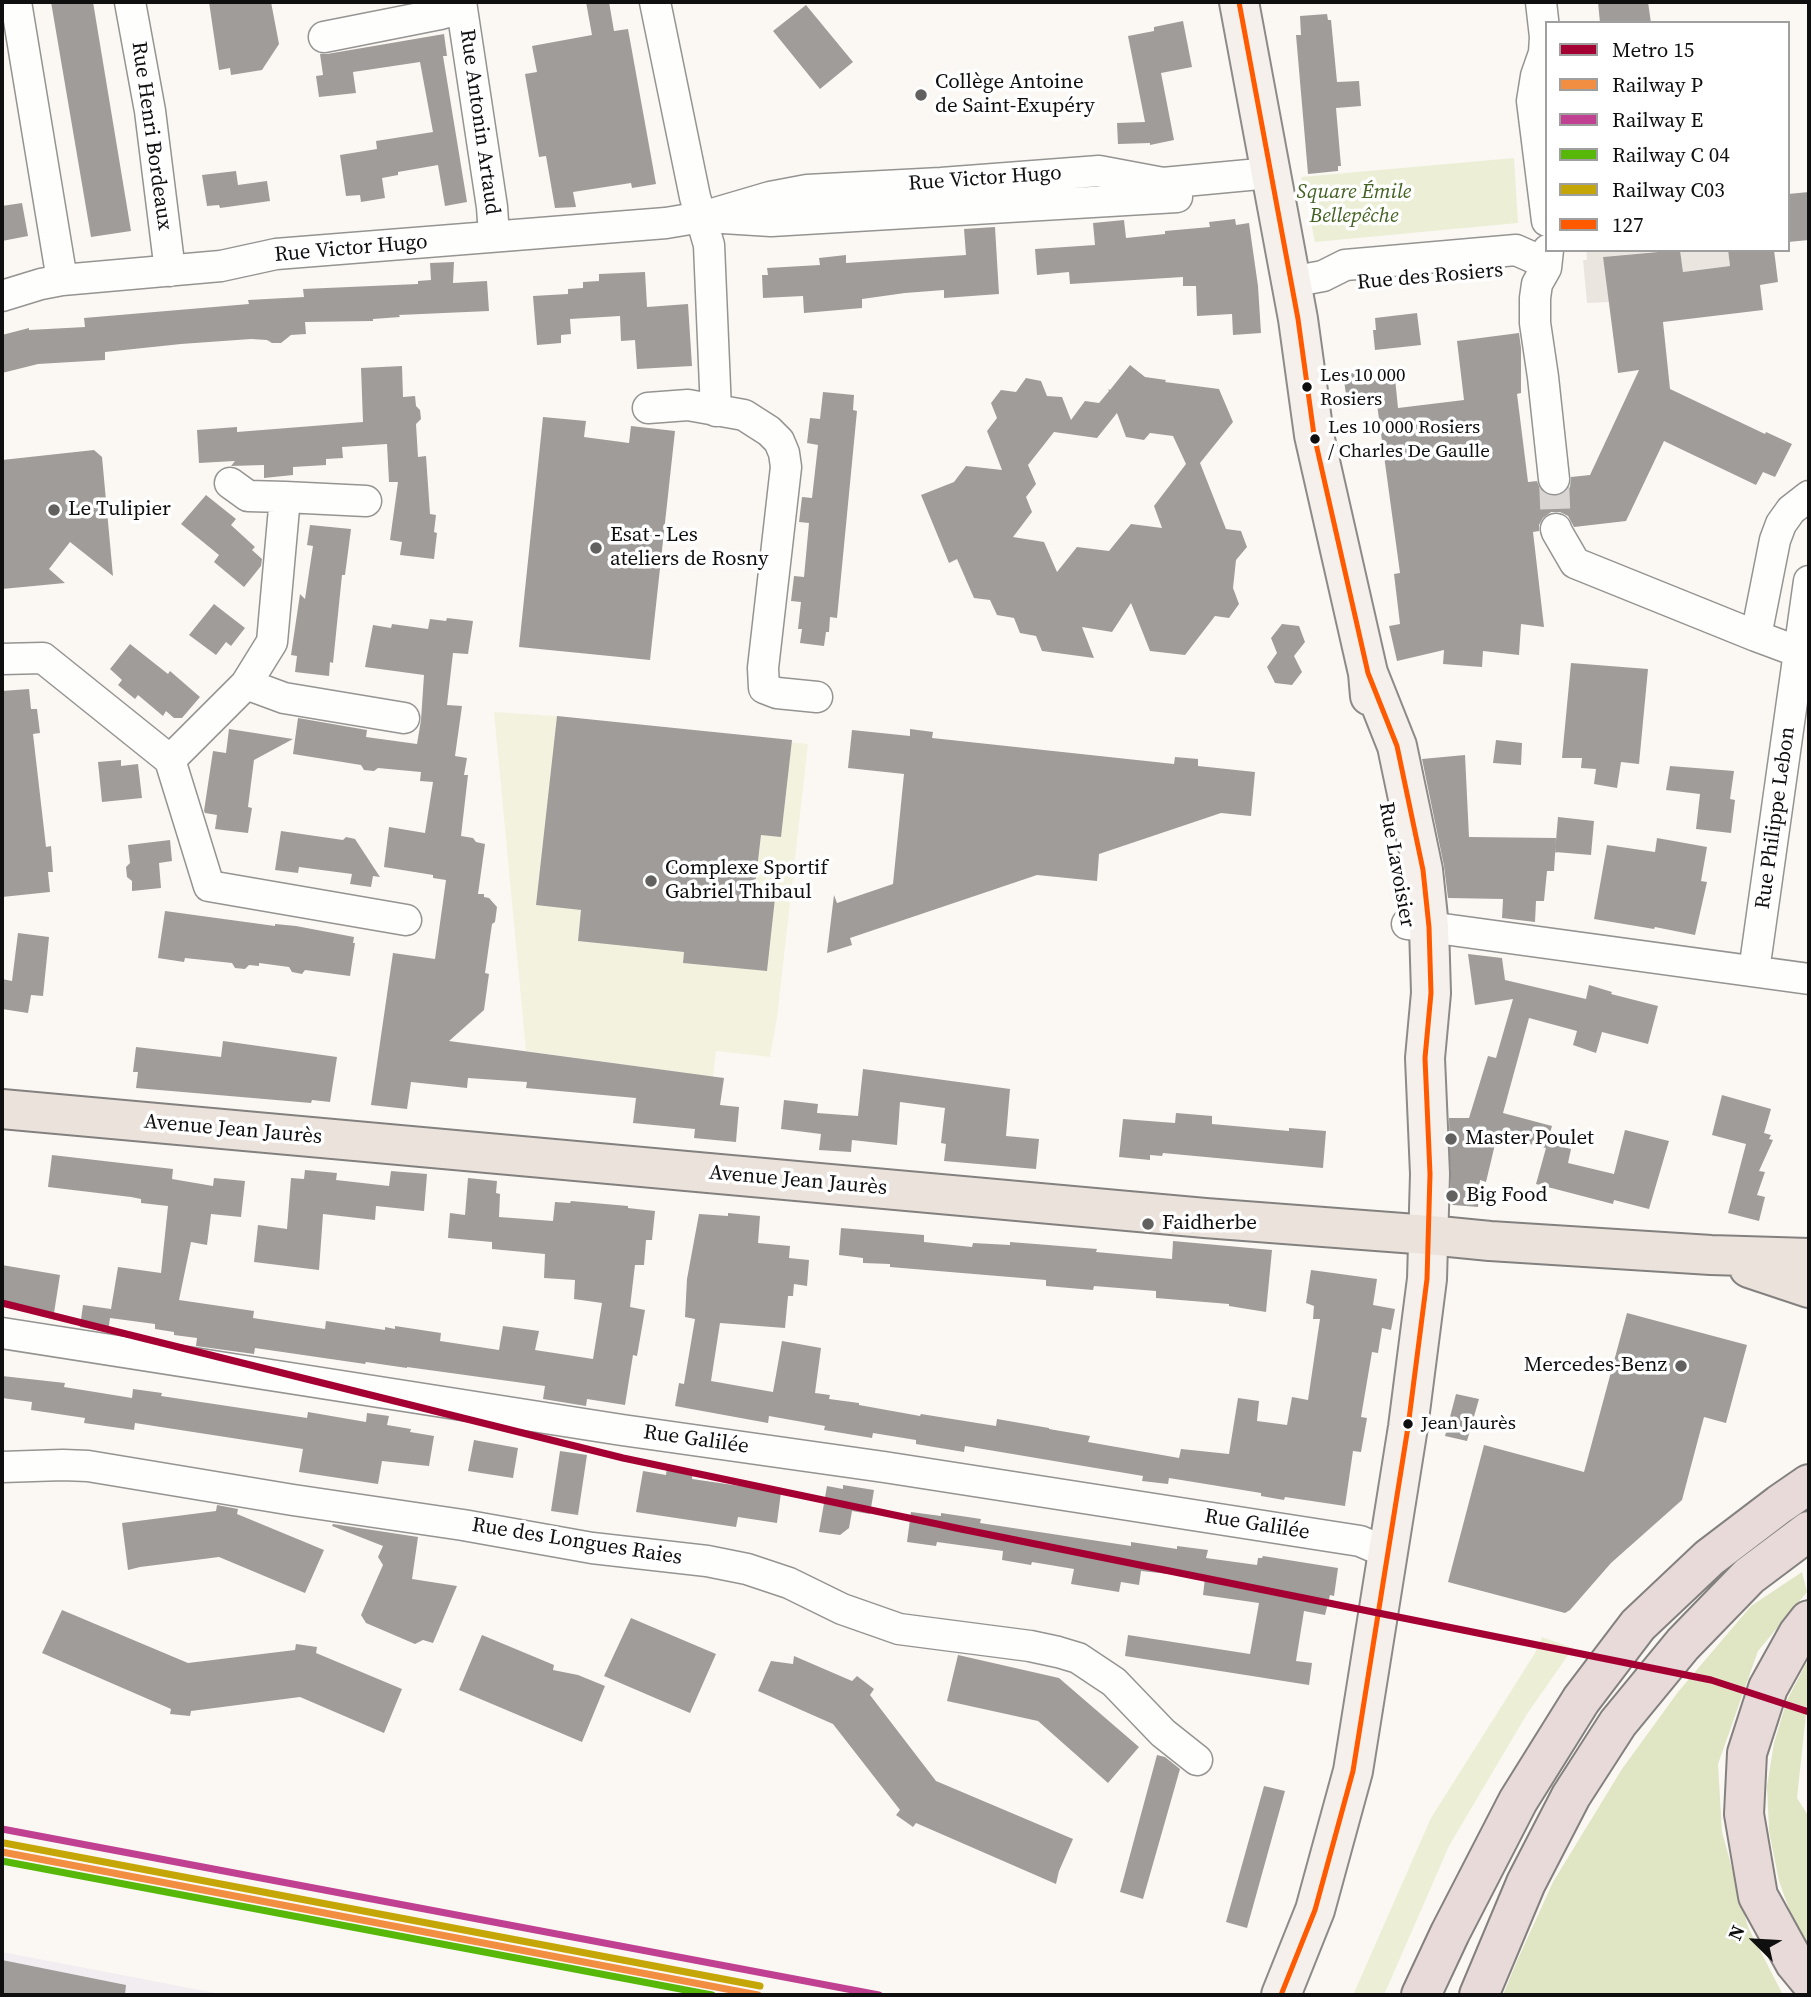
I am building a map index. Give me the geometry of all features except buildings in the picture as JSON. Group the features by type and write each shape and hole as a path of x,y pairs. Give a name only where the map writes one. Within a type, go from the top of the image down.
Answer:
{"highway":[{"path":"1421,1995 1518,1801 1590,1689 1638,1625 1709,1558 1809,1485"},
{"path":"1479,1995 1526,1883 1571,1796 1618,1723 1683,1644 1749,1576 1809,1531"},
{"path":"1809,1620 1798,1634 1768,1688 1746,1753 1744,1814 1758,1896 1795,1963 1809,1980"}],"main road":[{"name":"Avenue Jean Jaurès","path":"2,1109 1205,1218 1490,1241 1711,1255"},
{"path":"1711,1255 1809,1258"},
{"path":"1711,1255 1809,1288"}],"street":[{"path":"16,2 62,280"},
{"name":"Rue Henri Bordeaux","path":"130,2 150,111 170,271"},
{"path":"654,2 695,197 709,245 716,411"},
{"name":"Rue Lavoisier","path":"1238,2 1272,181 1307,279 1314,435 1367,673 1377,756 1418,925 1413,994 1425,1058 1430,1174 1427,1279 1408,1427 1353,1771 1315,1910 1281,1995"},
{"path":"1541,2 1544,53 1535,76 1532,101 1545,205"},
{"name":"Rue Antonin Artaud","path":"324,37 440,14 462,5 495,236"},
{"name":"Rue Victor Hugo","path":"2,296 62,280 221,266 276,254 666,223 702,217 770,197 807,190 1100,171 1163,183 1272,181"},
{"name":"Rue des Rosiers","path":"1307,279 1345,265 1516,250 1543,255"},
{"path":"1543,255 1546,268 1537,284 1535,323 1554,479"},
{"path":"648,408 688,405 744,415 779,441 786,467 763,668 764,688 777,693 817,697"},
{"path":"230,483 248,496 366,501"},
{"path":"1756,636 1775,540 1781,524 1791,510 1809,496"},
{"path":"170,760 246,684 272,642 285,497"},
{"path":"1556,529 1575,563 1799,652"},
{"name":"Rue Philippe Lebon","path":"1754,971 1809,581"},
{"path":"2,659 43,658 170,760 209,886 406,920"},
{"path":"246,684 284,698 404,718"},
{"path":"1418,925 1809,979"},
{"name":"Rue Galilée","path":"2,1333 1360,1541 1388,1553"},
{"name":"Rue des Longues Raies","path":"2,1467 88,1466 592,1548 727,1564 789,1583 842,1609 899,1629 1030,1646 1068,1655 1097,1669 1129,1696 1175,1745 1197,1760"}],"shaded area":[{"path":"1586,252 1653,252 1603,257 1610,302 1587,303 1583,260 1587,260"},
{"path":"1680,252 1728,252 1730,266 1683,272"},
{"path":"2,1952 226,1995 2,1995"}],"green space":[{"name":"Square Émile Bellepêche","path":"1514,158 1518,223 1315,242 1311,223 1316,216 1312,199 1305,196 1301,177"},
{"name":"Complexe Sportif Gabriel Thibaul","path":"494,712 555,716 808,744 777,1018 770,1057 716,1051 713,1077 526,1051"},
{"path":"1802,1572 1807,1592 1758,1651 1718,1764 1722,1832 1748,1927 1783,1995 1503,1995 1553,1882 1622,1769 1678,1692 1751,1606"},
{"path":"1542,1637 1573,1648 1527,1714 1449,1846 1384,1995 1353,1995 1431,1818 1535,1653"},
{"path":"1809,1658 1809,1686 1797,1798 1809,1817 1809,1946 1797,1931 1779,1881 1769,1831 1767,1786 1774,1743 1787,1700"}],"tunnel":[{"path":"1554,479 1556,529"}],"metro line":[{"name":"15","path":"2,1303 623,1458 1711,1680 1809,1712"}],"rail line":[{"name":"E","path":"2,1829 879,1995"},
{"name":"C03","path":"4,1843 760,1986"},
{"name":"P","path":"2,1852 758,1995"}],"transit line":[{"name":"127","path":"1239,2 1298,319 1314,435 1368,673 1397,746 1423,870 1429,927 1431,993 1425,1058 1430,1174 1427,1279 1408,1427 1353,1771 1315,1910 1281,1995"},
{"path":"2,1861 712,1995"}],"place":[{"name":"Collège Antoine de Saint-Exupéry","path":"921,95"},
{"name":"Les 10 000 Rosiers","path":"1307,387"},
{"name":"Les 10 000 Rosiers / Charles De Gaulle","path":"1315,439"},
{"name":"Le Tulipier","path":"54,510"},
{"name":"Esat - Les ateliers de Rosny","path":"596,548"},
{"name":"Complexe Sportif Gabriel Thibaul","path":"651,881"},
{"name":"Master Poulet","path":"1451,1139"},
{"name":"Big Food","path":"1452,1196"},
{"name":"Faidherbe","path":"1148,1224"},
{"name":"Mercedes-Benz","path":"1681,1366"},
{"name":"Jean Jaurès","path":"1408,1424"}]}
